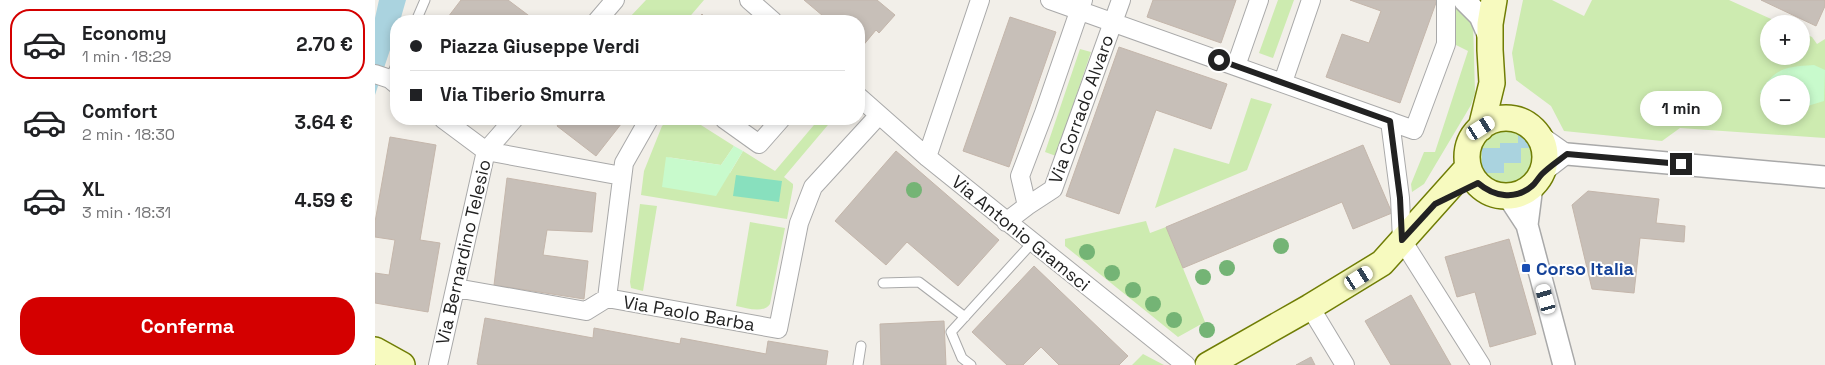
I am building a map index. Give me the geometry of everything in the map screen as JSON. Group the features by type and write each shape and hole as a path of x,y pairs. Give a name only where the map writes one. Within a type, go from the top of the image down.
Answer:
{"main road":[{"path":"1481,128 1492,83 1490,24 1494,0"},
{"path":"1492,83 1542,143 1545,161 1536,181 1521,193 1508,196 1486,190 1473,175 1467,156 1469,145 1474,136 1491,121 1503,119 1526,126"},
{"path":"1213,364 1382,263 1435,204 1473,175"},
{"path":"375,350 400,364"}],"street":[{"path":"602,15 615,0"},
{"path":"749,0 766,15"},
{"path":"927,157 980,0"},
{"path":"1050,0 1081,5 1113,22 1414,130 1446,44 1446,0"},
{"name":"Via Corrado Alvaro","path":"1007,222 1053,189 1121,0"},
{"path":"1236,66 1259,0"},
{"path":"1283,82 1311,0"},
{"path":"1464,0 1480,16 1490,39"},
{"name":"Via Corrado Alvaro","path":"1027,206 1020,176 1081,5"},
{"name":"Via Antonio Gramsci","path":"865,102 927,157 1032,243 1186,365"},
{"name":"Via Paolo Barba","path":"456,288 585,311 607,298 779,329 799,223 813,187 879,115"},
{"path":"1390,121 1400,198 1402,240 1481,365"},
{"path":"451,125 487,151 622,176"},
{"name":"Via Bernardino Telesio","path":"438,365 487,151 509,125"},
{"path":"607,298 624,163 646,125"},
{"path":"732,125 759,144 776,125"},
{"path":"1526,126 1567,154 1825,176"},
{"path":"1527,225 1536,181 1567,154"},
{"path":"1508,196 1527,225 1564,365"},
{"path":"1310,307 1345,365"}],"lane":[{"path":"419,15 425,0"},
{"path":"971,365 962,358 951,332 1032,243"},
{"path":"883,283 919,282 965,317"},
{"path":"858,365 861,346"}],"green space":[{"path":"646,0 704,0 691,15 632,15"},
{"path":"1278,0 1294,0 1273,58 1259,53"},
{"path":"1456,0 1473,22 1475,93 1471,105 1424,184 1412,192 1411,184 1424,152 1435,152 1468,51 1454,44"},
{"path":"1523,0 1552,0 1584,16 1592,0 1729,0 1762,15 1760,15 1760,65 1810,65 1810,36 1817,44 1825,39 1825,138 1680,128 1662,141 1564,131 1551,106 1516,80 1512,53"},
{"path":"1080,49 1091,52 1056,156 1045,152"},
{"path":"1814,65 1825,70 1824,101 1810,105 1810,75 1775,75 1783,70"},
{"path":"1251,98 1272,104 1247,170 1155,208 1174,148 1229,164"},
{"path":"701,125 734,146 721,165 667,157 730,173 743,151 775,171 814,125 828,125 784,177 793,184 787,219 641,195 644,171 662,126"},
{"path":"1501,126 1513,126 1530,135 1537,146 1539,158 1537,170 1530,181 1513,190 1501,190 1489,185 1480,176 1475,164 1475,152 1480,140 1489,131"},
{"path":"734,146 743,151 716,196 662,187 666,157 721,165"},
{"path":"736,175 782,181 779,202 733,196"},
{"path":"640,204 657,206 643,291 631,288 630,282"},
{"path":"1146,221 1150,233 1166,227 1205,322 1178,337 1065,246 1065,239"},
{"path":"750,222 785,228 770,304 759,310 736,306"},
{"path":"1143,354 1164,365 1132,365"}],"water":[{"path":"379,0 406,0 402,15 390,15 390,50 375,95 375,18"},
{"path":"1518,135 1532,135 1532,148 1521,148 1521,163 1504,163 1504,173 1482,173 1482,148 1500,148 1500,143 1518,143"}],"building":[{"path":"461,0 508,0 528,15 450,15"},
{"path":"804,0 877,0 895,15 879,33 876,30 865,43 865,15 822,15"},
{"path":"1153,0 1236,0 1221,43 1147,17"},
{"path":"1350,0 1437,0 1400,103 1326,77 1342,34 1369,43 1381,11"},
{"path":"1761,0 1825,0 1825,6 1816,26 1810,23 1810,15 1793,15"},
{"path":"1010,17 1056,32 1009,167 963,151"},
{"path":"1119,47 1227,84 1211,129 1156,110 1119,214 1066,196"},
{"path":"558,125 620,125 596,156"},
{"path":"390,137 436,145 420,240 440,243 428,312 375,303 375,273 389,275 395,240 375,237 375,222"},
{"path":"1363,145 1392,213 1353,229 1342,202 1183,268 1166,227"},
{"path":"896,151 999,240 958,286 907,242 886,265 835,221"},
{"path":"507,178 596,193 592,232 547,230 543,255 588,261 584,299 494,285"},
{"path":"1588,191 1659,199 1656,223 1685,226 1684,242 1640,238 1634,293 1592,289 1572,205"},
{"path":"1509,239 1536,334 1490,347 1475,292 1457,297 1445,257"},
{"path":"1034,266 1128,356 1119,365 1059,365 1041,347 1023,365 1007,365 972,332"},
{"path":"1411,295 1451,365 1391,365 1365,321"},
{"path":"485,318 593,338 594,328 680,344 681,338 766,354 768,341 828,351 826,365 480,365 477,364"},
{"path":"944,321 946,365 881,365 880,324"},
{"path":"1311,357 1315,365 1296,365"}],"place":[{"name":"Corso Italia","path":"1526,268"}],"route":[{"path":"1219,60 1390,121 1400,198 1402,240 1435,204 1478,183 1486,190 1497,194 1508,196 1521,193 1532,186 1540,176 1567,154 1681,164"}]}
